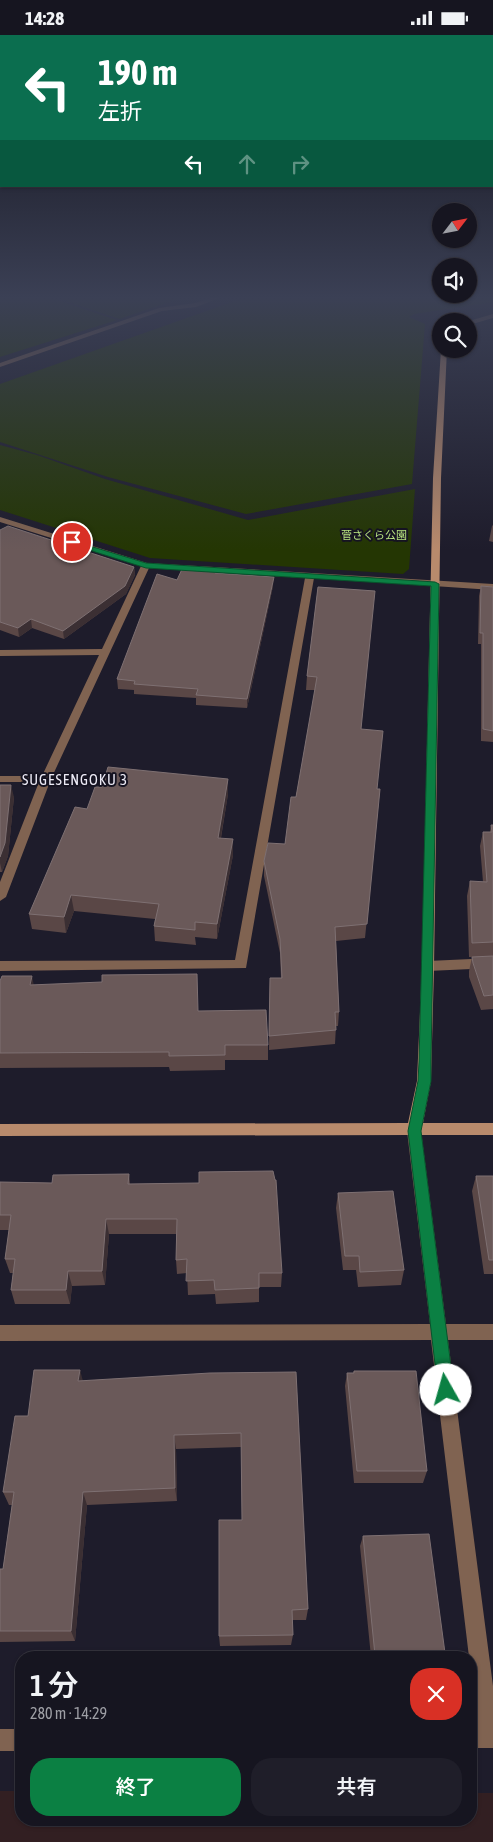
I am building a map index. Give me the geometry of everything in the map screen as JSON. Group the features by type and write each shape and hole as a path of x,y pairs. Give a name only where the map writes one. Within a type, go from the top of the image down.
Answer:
{"street":[{"path":"442,381 437,478 428,966 424,1081 414,1131 439,1332 474,1651"},
{"path":"0,519 146,565 493,587"},
{"path":"6,531 18,524"},
{"path":"0,897 46,779 146,565"},
{"path":"0,966 241,965 310,575"},
{"path":"0,653 105,653"},
{"path":"0,779 46,779"},
{"path":"428,966 493,963"},
{"path":"0,1130 414,1131 493,1129"},
{"path":"0,1333 493,1332"},
{"path":"477,1674 484,1737"},
{"path":"0,1740 15,1740"}],"shaded area":[{"path":"0,1791 15,1791 15,1826 477,1826 477,1793 493,1793 493,1842 0,1842"}],"green space":[{"path":"8,381 420,381 412,484 246,514 108,477 0,442 0,384"},
{"name":"菅さくら公園","path":"0,445 37,455 105,479 248,520 415,489 409,569 403,574 150,558 0,510"}],"building":[{"path":"8,526 134,567 125,586 63,631 31,619 18,628 0,622 0,530"},
{"path":"183,567 216,570 215,573 274,577 247,699 196,695 198,689 134,684 135,681 117,679 157,574 177,580"},
{"path":"481,586 493,587 493,731 483,729 483,633 480,633"},
{"path":"318,587 375,591 361,729 383,731 377,789 380,789 367,924 335,927 339,1012 335,1012 336,1030 269,1036 270,978 282,978 280,939 264,861 268,843 285,844 291,797 296,797 317,677 307,676"},
{"path":"108,767 228,779 218,838 233,839 217,924 195,922 195,930 154,926 159,904 71,895 64,917 29,914 75,807 87,809 95,787 102,787"},
{"path":"0,785 11,785 5,843 0,857"},
{"path":"491,825 493,825 493,942 472,943 470,881 487,882 483,832 492,832"},
{"path":"493,956 493,995 484,996 472,957"},
{"path":"197,974 198,1011 266,1010 268,1045 225,1045 225,1055 169,1056 169,1052 0,1053 0,981 2,976 32,976 30,985 102,982 102,975"},
{"path":"273,1171 276,1180 282,1273 259,1273 259,1288 215,1290 214,1280 186,1281 187,1259 176,1260 177,1219 106,1219 102,1271 68,1271 66,1290 11,1290 15,1259 5,1259 11,1215 0,1215 0,1182 52,1183 53,1175 129,1174 128,1184 199,1183 199,1172"},
{"path":"476,1176 493,1176 493,1260 489,1260"},
{"path":"393,1191 404,1270 360,1272 359,1256 345,1256 338,1193"},
{"path":"34,1370 80,1370 78,1381 210,1373 296,1372 308,1609 292,1610 293,1635 219,1636 219,1520 242,1520 241,1433 174,1435 175,1488 83,1492 71,1631 0,1631 0,1569 3,1569 14,1492 3,1492 15,1416 28,1416"},
{"path":"354,1371 416,1371 427,1471 357,1471 347,1373 354,1373"},
{"path":"429,1534 445,1651 375,1651 363,1536"}],"district":[{"name":"SUGESENGOKU 3","path":"75,779"}],"route":[{"path":"72,542 146,565 435,584 425,1062 424,1081 414,1131 446,1390"}]}
